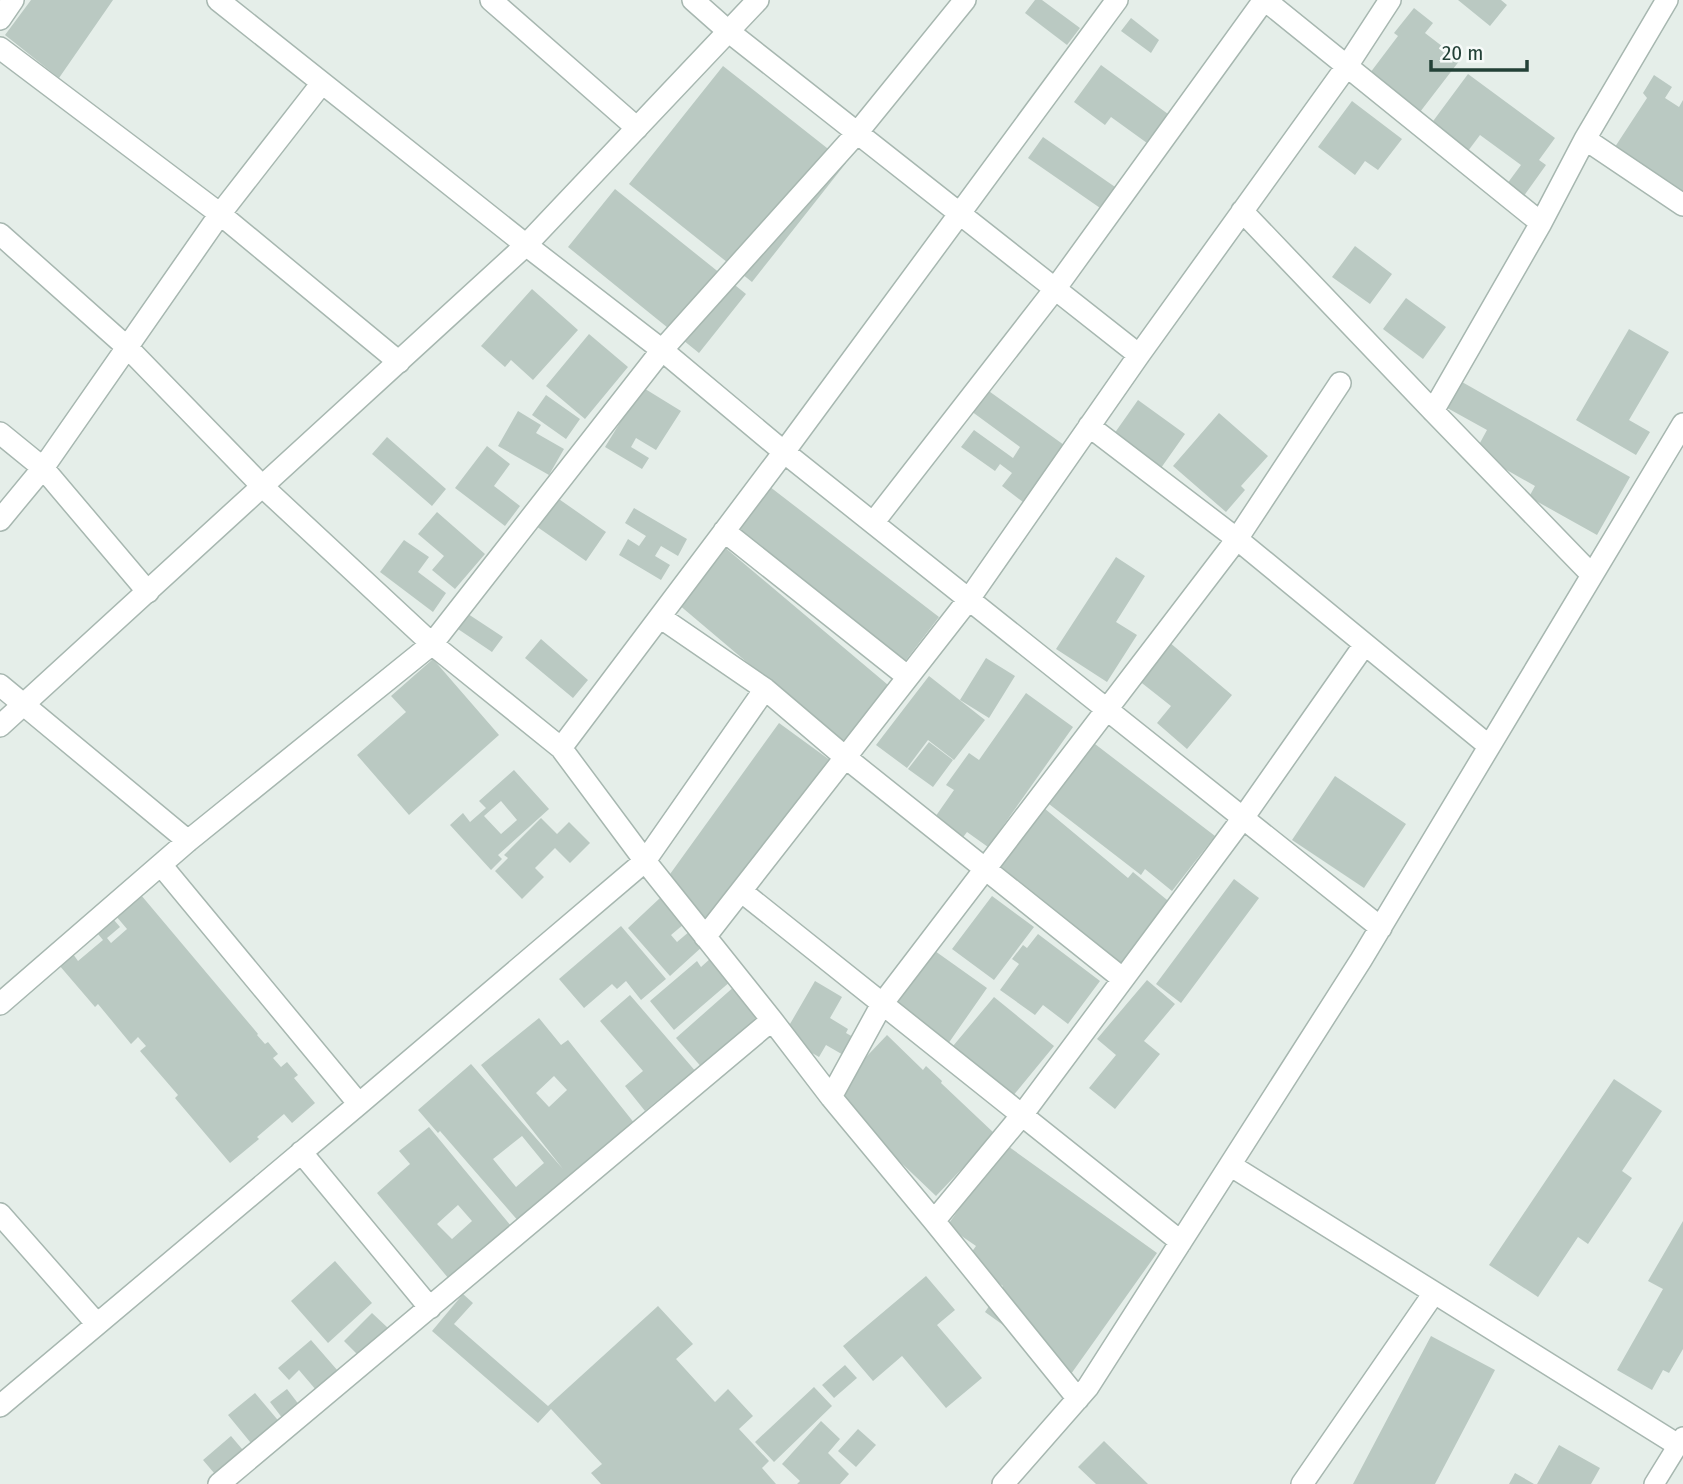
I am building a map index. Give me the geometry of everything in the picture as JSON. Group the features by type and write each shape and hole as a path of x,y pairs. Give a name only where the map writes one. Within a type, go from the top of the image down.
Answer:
{"street":[{"path":"0,19 13,0"},
{"path":"218,0 662,351 1381,928"},
{"path":"491,0 637,128"},
{"path":"693,0 728,31 1139,355"},
{"path":"0,726 526,245 758,0"},
{"path":"0,1004 188,841 432,644 662,351 858,133 965,0"},
{"path":"561,748 785,452 1117,0"},
{"path":"873,523 1055,289 1265,0 1541,223"},
{"path":"705,937 969,599 1139,355 1347,66 1390,0"},
{"path":"1433,411 1667,0"},
{"path":"0,48 220,214 399,362"},
{"path":"0,520 43,468 220,214 322,83"},
{"path":"1586,139 1683,205"},
{"path":"1242,211 1592,575"},
{"path":"0,234 128,348 262,486 432,644 561,748 645,861 831,1097 1077,1399"},
{"path":"831,1097 882,1003 1237,539 1340,383"},
{"path":"1003,1484 1087,1387 1181,1242 1381,928 1683,424"},
{"path":"1089,426 1237,539 1489,746"},
{"path":"0,433 43,468 148,592"},
{"path":"724,531 908,677"},
{"path":"660,617 765,689 845,757 1123,979"},
{"path":"934,1221 1022,1115 1242,818 1365,644"},
{"path":"0,685 188,841"},
{"path":"0,1406 645,861 765,689"},
{"path":"161,865 359,1104"},
{"path":"741,891 1181,1242"},
{"path":"219,1484 772,1020"},
{"path":"300,1152 430,1308"},
{"path":"1230,1165 1434,1293 1680,1441"},
{"path":"0,1214 97,1324"},
{"path":"1302,1484 1434,1293"}],"lane":[{"path":"1654,1484 1680,1441"}],"building":[{"path":"31,0 113,0 59,78 5,35"},
{"path":"1035,0 1042,0 1080,28 1067,45 1025,13"},
{"path":"1458,0 1501,0 1507,5 1490,26"},
{"path":"1414,8 1433,23 1425,33 1460,60 1420,112 1370,73 1398,36 1394,33"},
{"path":"1131,18 1159,40 1151,53 1121,31"},
{"path":"1101,65 1168,114 1147,143 1111,117 1105,125 1074,102"},
{"path":"723,66 846,163 752,282 629,184"},
{"path":"1468,74 1555,138 1539,160 1546,165 1521,200 1504,188 1521,165 1480,135 1465,155 1428,128"},
{"path":"1654,75 1672,87 1665,98 1679,107 1683,100 1683,201 1611,153 1647,98 1643,93"},
{"path":"1352,101 1402,139 1378,170 1365,161 1355,175 1318,147"},
{"path":"1043,137 1118,189 1103,210 1028,158"},
{"path":"615,189 746,294 699,353 568,247"},
{"path":"1355,246 1392,274 1370,304 1332,277"},
{"path":"532,289 578,330 533,380 511,360 505,367 481,346"},
{"path":"1406,298 1446,327 1423,359 1383,329"},
{"path":"1629,329 1669,352 1629,420 1650,432 1636,455 1576,420"},
{"path":"589,334 628,367 585,419 546,386"},
{"path":"1455,378 1630,477 1597,535 1529,497 1535,486 1475,452 1487,430 1440,404"},
{"path":"642,387 681,411 656,450 636,438 631,447 649,458 642,469 605,447"},
{"path":"986,389 1064,445 1023,502 1002,486 1012,473 1000,464 995,471 961,447 974,430 1013,458 1020,447 971,411"},
{"path":"546,395 580,419 566,439 532,415"},
{"path":"1138,400 1185,434 1161,468 1114,434"},
{"path":"518,411 541,425 536,433 564,449 549,475 498,446"},
{"path":"1219,413 1268,456 1241,486 1245,490 1226,512 1173,466"},
{"path":"387,437 446,489 432,506 372,454"},
{"path":"487,446 510,464 494,486 520,506 505,526 455,488"},
{"path":"761,480 939,617 896,673 718,536"},
{"path":"556,497 606,532 586,561 536,526"},
{"path":"634,508 687,539 678,556 661,546 655,556 670,565 661,580 619,555 628,539 639,546 646,536 625,523"},
{"path":"437,512 485,554 455,589 432,570 444,556 418,534"},
{"path":"404,540 429,557 418,572 446,593 433,612 380,572"},
{"path":"722,545 894,690 846,746 665,593"},
{"path":"1116,557 1145,576 1116,622 1137,635 1107,682 1056,649"},
{"path":"465,612 503,637 492,652 455,627"},
{"path":"541,639 588,680 573,698 525,658"},
{"path":"1169,642 1232,695 1187,749 1157,723 1171,706 1138,680"},
{"path":"986,658 1015,676 989,718 960,700"},
{"path":"433,659 499,735 409,815 357,755 406,712 391,696"},
{"path":"929,676 985,720 954,760 928,740 907,768 876,745"},
{"path":"1026,693 1073,727 988,847 967,832 961,840 933,820 954,790 946,785 969,753 979,760"},
{"path":"779,723 838,766 719,931 660,888"},
{"path":"929,742 953,760 933,787 908,769"},
{"path":"1095,744 1215,836 1172,891 1145,869 1141,875 1049,804"},
{"path":"514,770 549,809 498,855 502,859 491,870 450,825 463,813 470,822 486,808 479,801","holes":["501,801 517,820 501,834 484,816"]},
{"path":"1335,776 1406,824 1364,888 1292,840"},
{"path":"1044,808 1128,878 1133,872 1172,904 1121,966 998,864"},
{"path":"541,818 557,834 569,822 590,843 570,863 555,848 535,868 544,877 522,899 495,871 508,858 504,855"},
{"path":"1234,879 1259,898 1181,1003 1156,984"},
{"path":"141,895 257,1035 265,1044 268,1042 278,1054 273,1058 281,1067 287,1062 298,1075 294,1078 315,1103 292,1123 284,1114 230,1163 175,1098 178,1095 140,1051 146,1046 138,1037 131,1044 98,1004 95,1007 59,965 73,954 78,961 103,940 98,934 114,920 120,927 107,938 111,943 127,929 116,916"},
{"path":"992,896 1034,927 994,980 952,949"},
{"path":"660,898 684,924 671,935 677,942 690,931 703,946 670,976 628,928"},
{"path":"621,926 666,979 641,1000 626,981 617,989 612,984 584,1008 559,979"},
{"path":"1038,934 1100,981 1068,1024 1043,1005 1035,1015 1000,990 1019,964 1012,959 1023,945 1027,948"},
{"path":"935,951 987,988 941,1054 888,1016"},
{"path":"711,958 731,981 674,1030 650,1001 697,961 701,967"},
{"path":"1147,980 1175,1004 1144,1041 1160,1054 1115,1109 1089,1088 1116,1055 1097,1039"},
{"path":"815,981 842,997 830,1018 848,1029 846,1033 855,1038 845,1056 826,1045 819,1057 783,1036"},
{"path":"736,985 764,1018 704,1070 676,1038"},
{"path":"630,995 697,1073 667,1098 664,1095 645,1111 625,1086 643,1071 600,1021"},
{"path":"994,997 1054,1046 1012,1097 943,1058"},
{"path":"539,1018 561,1045 568,1040 635,1124 520,1223 440,1131 438,1133 418,1110 471,1064 563,1169 481,1065","holes":["554,1076 567,1090 549,1107 536,1093","522,1136 544,1163 516,1187 493,1159"]},
{"path":"887,1035 923,1070 926,1066 995,1134 936,1196 830,1095"},
{"path":"1614,1079 1662,1111 1622,1171 1632,1178 1588,1244 1578,1237 1538,1297 1489,1265"},
{"path":"429,1127 511,1226 449,1279 377,1193 410,1164 399,1151","holes":["458,1205 472,1221 452,1239 437,1224"]},
{"path":"1005,1144 1157,1253 1071,1374 985,1312 1003,1286 966,1260 976,1246 947,1226"},
{"path":"1683,1221 1683,1349 1669,1373 1663,1370 1652,1390 1617,1370 1663,1289 1648,1281"},
{"path":"335,1261 372,1303 328,1343 291,1301"},
{"path":"926,1276 955,1310 937,1325 982,1378 946,1408 902,1356 873,1381 843,1346"},
{"path":"463,1294 473,1303 454,1324 548,1406 658,1306 693,1344 676,1359 715,1402 728,1389 753,1416 739,1429 769,1461 762,1468 776,1484 601,1484 591,1473 602,1464 551,1409 538,1423 432,1331"},
{"path":"372,1313 388,1328 359,1356 344,1341"},
{"path":"1431,1336 1495,1370 1435,1484 1353,1484"},
{"path":"311,1340 338,1371 316,1390 299,1370 289,1380 278,1368"},
{"path":"845,1365 857,1378 834,1398 822,1385"},
{"path":"814,1387 832,1406 774,1462 755,1442"},
{"path":"287,1389 300,1406 283,1419 270,1402"},
{"path":"255,1393 282,1425 255,1448 228,1415"},
{"path":"821,1421 840,1439 828,1453 849,1474 840,1484 797,1484 800,1481 782,1464"},
{"path":"858,1429 876,1445 856,1467 838,1451"},
{"path":"231,1436 248,1456 220,1480 203,1460"},
{"path":"1104,1441 1148,1484 1096,1484 1078,1467"},
{"path":"1559,1445 1600,1468 1591,1484 1537,1484"},
{"path":"1515,1473 1534,1484 1509,1484"}]}
